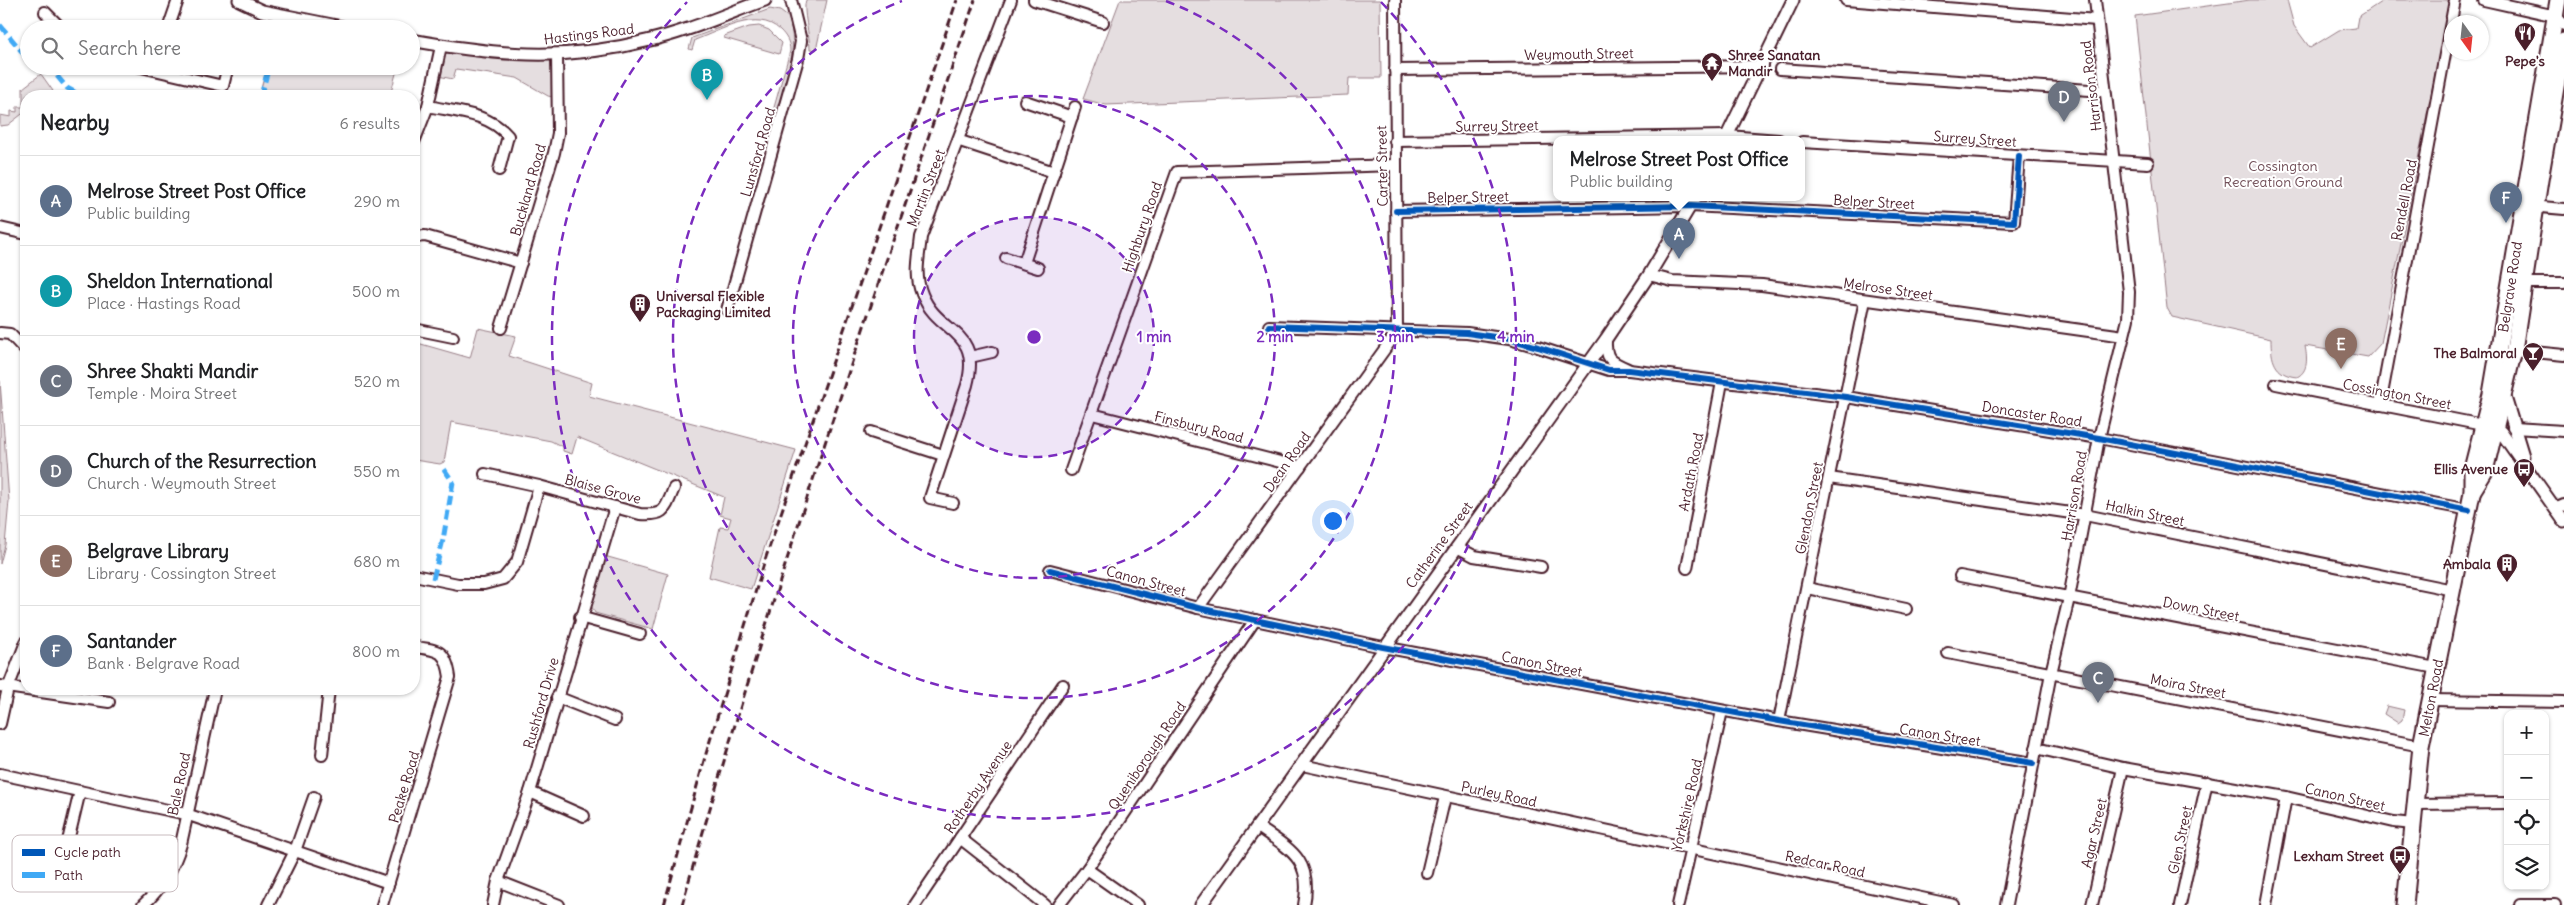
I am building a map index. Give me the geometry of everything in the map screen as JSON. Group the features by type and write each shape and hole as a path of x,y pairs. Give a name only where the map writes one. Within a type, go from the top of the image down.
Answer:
{"main road":[{"name":"Belgrave Road","path":"2554,92 2560,21 2558,0"},
{"name":"Belgrave Road","path":"2489,426 2491,394 2512,282 2564,41"},
{"name":"Belgrave Road","path":"2489,426 2504,394 2514,350 2523,282 2529,205"},
{"name":"Melton Road","path":"2406,905 2414,804 2422,746 2472,494 2472,469 2489,426"}],"street":[{"path":"171,20 178,0"},
{"path":"239,0 262,11 307,20"},
{"name":"Hastings Road","path":"420,42 520,56 557,55 601,50 647,41 766,0"},
{"name":"Lunsford Road","path":"727,310 798,59 800,41 791,0"},
{"name":"Martin Street","path":"970,357 957,332 940,320 927,304 922,294 917,270 921,237 960,141 1011,0"},
{"path":"1034,0 1103,22"},
{"name":"Carter Street","path":"1395,0 1397,332"},
{"path":"1727,136 1763,66 1793,0"},
{"path":"1846,0 2097,20"},
{"name":"Harrison Road","path":"2006,905 2036,748 2069,598 2099,438 2124,336 2129,292 2095,0"},
{"name":"Rendell Road","path":"2380,405 2455,0"},
{"path":"2484,0 2560,21"},
{"path":"45,12 53,20"},
{"path":"420,127 428,106 441,46"},
{"name":"Buckland Road","path":"501,328 558,133 557,55"},
{"name":"Weymouth Street","path":"1395,70 1763,66"},
{"path":"1780,69 2105,91"},
{"path":"180,75 223,86 226,75"},
{"path":"1024,263 1074,112 1025,101"},
{"path":"428,106 477,116 499,125 508,136 499,170"},
{"name":"Surrey Street","path":"1395,141 1553,140"},
{"path":"960,141 1054,172"},
{"name":"Surrey Street","path":"1805,142 2148,163"},
{"name":"Belper Street","path":"1396,211 1692,202 2014,222 2019,156"},
{"name":"Highbury Road","path":"1072,470 1177,172 1395,166"},
{"name":"Catherine Street","path":"1202,905 1606,339 1649,275 1692,202"},
{"path":"2529,205 2564,209"},
{"path":"0,228 20,233"},
{"path":"420,236 425,236 521,263"},
{"path":"1006,258 1038,268"},
{"name":"Melrose Street","path":"1649,275 1672,281 1762,285 2124,336"},
{"path":"2523,282 2564,282"},
{"name":"Glendon Street","path":"1779,721 1808,588 1865,300"},
{"name":"Doncaster Road","path":"1269,326 1467,333 1509,339 1609,370 1629,370 1846,397 2099,438 2469,510"},
{"path":"420,330 453,337"},
{"name":"Dean Road","path":"1198,608 1397,332"},
{"path":"0,333 10,334 20,344"},
{"name":"Doncaster Road","path":"1606,339 1605,352 1609,359 1629,370"},
{"path":"2514,350 2564,355"},
{"path":"953,503 930,498 969,378 970,357 992,352"},
{"name":"Ardath Road","path":"1687,568 1722,382"},
{"name":"Cossington Street","path":"2276,384 2489,426"},
{"name":"Belgrave Road","path":"2504,394 2513,428 2529,472"},
{"name":"Finsbury Road","path":"1092,414 1300,467"},
{"path":"2489,426 2501,432 2529,472 2559,507 2564,521"},
{"path":"2513,428 2564,431"},
{"path":"871,432 944,455"},
{"name":"Blaise Grove","path":"485,474 539,486 640,514 656,515 666,508 674,488"},
{"name":"Halkin Street","path":"1829,478 2085,515 2453,590"},
{"path":"420,576 458,584 484,584 502,579 517,562 539,486"},
{"name":"Rushford Drive","path":"493,905 498,881 530,792 580,617 615,507"},
{"path":"1457,547 1474,556 1541,567"},
{"name":"Canon Street","path":"1050,570 1198,608 1384,648 1722,711 2033,763"},
{"name":"Down Street","path":"1960,576 2436,668"},
{"path":"1808,588 1906,609"},
{"path":"580,617 640,634"},
{"name":"Queniborough Road","path":"1059,905 1087,869 1255,620"},
{"name":"Peake Road","path":"382,905 450,677 446,658 439,651 420,648"},
{"name":"Moira Street","path":"1948,653 2422,746"},
{"path":"0,724 4,687 20,654"},
{"name":"Rotherby Avenue","path":"915,905 1063,685"},
{"path":"4,687 20,689"},
{"path":"60,695 109,702"},
{"name":"Bale Road","path":"178,854 214,695"},
{"path":"322,755 328,695"},
{"path":"557,698 615,720"},
{"path":"2430,700 2564,702"},
{"name":"Yorkshire Road","path":"1678,905 1722,711"},
{"name":"Canon Street","path":"2036,748 2123,768 2286,797 2394,822 2413,824"},
{"name":"Purley Road","path":"1302,765 1690,850"},
{"name":"Agar Street","path":"2092,905 2123,768"},
{"path":"0,774 186,814 389,883"},
{"name":"Glen Street","path":"2180,905 2207,782"},
{"path":"69,835 80,792"},
{"path":"530,792 584,816"},
{"path":"268,905 295,851 314,796"},
{"path":"1427,873 1445,797"},
{"path":"2266,905 2286,797"},
{"path":"2414,804 2504,803"},
{"path":"1258,827 1298,858 1307,879 1304,905"},
{"path":"960,838 1045,905"},
{"name":"Redcar Road","path":"1690,850 1954,905"},
{"path":"1087,869 1138,905"},
{"path":"498,881 559,905"},
{"name":"Bale Road","path":"143,905 156,892"},
{"path":"2520,905 2555,905"}],"green space":[{"path":"806,0 827,0 816,50 810,49 805,10"},
{"path":"1120,0 1380,0 1381,78 1349,78 1348,95 1106,105 1083,99"},
{"name":"Cossington Recreation Ground","path":"2250,0 2287,0 2294,26 2310,48 2339,30 2356,28 2358,17 2384,0 2450,0 2447,15 2444,15 2444,30 2381,343 2368,357 2305,346 2307,359 2304,371 2297,377 2289,376 2275,365 2271,339 2172,317 2167,308 2135,16"},
{"path":"770,9 780,11 788,17 792,29 793,42 786,82 774,119 771,118 790,51 787,39 780,30 771,24 761,21 738,23 695,40 692,50 689,49 692,38"},
{"path":"759,26 769,30 782,43 779,54 724,38 724,36 749,27"},
{"path":"441,46 557,55 557,98 548,96 517,78 456,69 453,79 438,76"},
{"path":"42,75 52,90 23,90 23,88"},
{"path":"265,75 396,75 392,90 261,90"},
{"path":"17,107 20,107 20,116 8,125 0,126 0,115 11,117 11,111 17,112"},
{"path":"478,328 516,336 509,356 592,383 589,396 796,450 751,589 709,577 720,527 728,528 731,518 720,515 724,497 577,437 572,454 563,451 563,447 551,441 451,422 444,462 440,464 420,461 420,344 470,358"},
{"path":"0,381 9,501 5,545 0,564"},
{"path":"601,555 668,574 653,629 595,613 588,600"},
{"path":"2387,706 2404,710 2402,720 2398,723 2384,714"}],"railway":[{"path":"664,905 705,757 766,557 957,0"},
{"path":"682,905 750,677 822,451 975,0"}],"marked path":[{"path":"281,20 282,15"},
{"path":"0,25 20,49"},
{"path":"263,90 267,75"},
{"path":"57,76 71,90"},
{"path":"433,579 443,540 453,482 444,469"}],"cycle path":[{"path":"1396,211 1690,206 2014,222 2019,156"},
{"path":"1269,326 1467,333 1509,339 1609,370 1629,370 1846,397 2099,438 2469,510"},
{"path":"1050,570 1198,608 1383,647 1779,721 2033,763"}],"place":[{"name":"Pepe's","path":"2525,52"},
{"name":"Shree Sanatan Mandir","path":"1712,82"},
{"name":"Sheldon International","path":"707,100"},
{"name":"Church of the Resurrection","path":"2064,122"},
{"name":"Santander","path":"2506,223"},
{"name":"Melrose Street Post Office","path":"1679,259"},
{"name":"Universal Flexible Packaging Limited","path":"640,323"},
{"name":"Belgrave Library","path":"2341,369"},
{"name":"The Balmoral","path":"2533,372"},
{"name":"Ellis Avenue","path":"2524,488"},
{"name":"Ambala","path":"2507,583"},
{"name":"Shree Shakti Mandir","path":"2098,703"},
{"name":"Lexham Street","path":"2400,875"}]}
